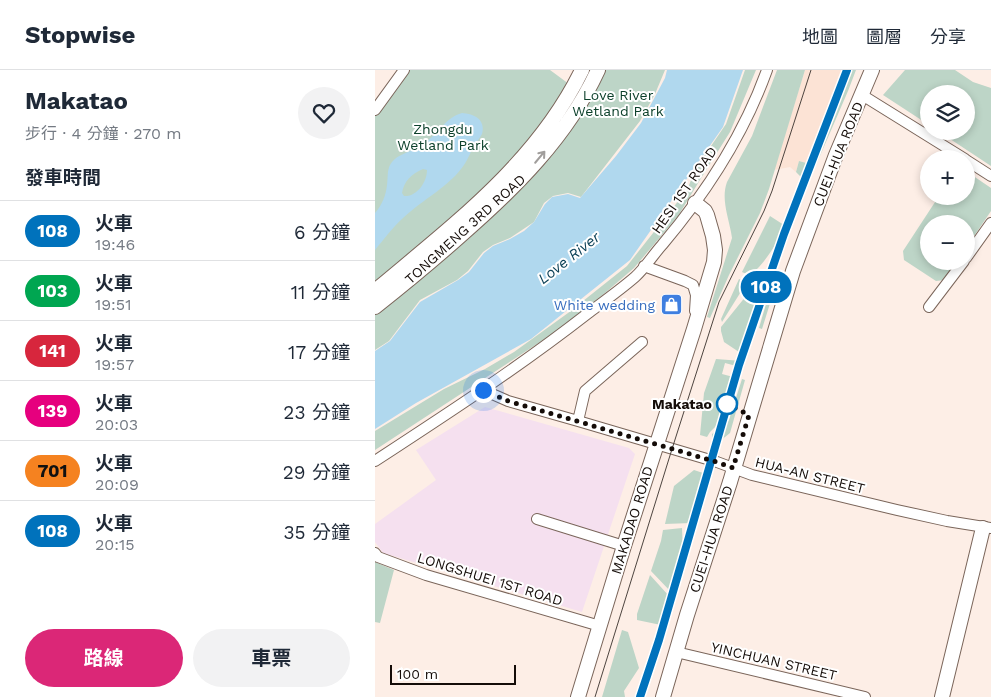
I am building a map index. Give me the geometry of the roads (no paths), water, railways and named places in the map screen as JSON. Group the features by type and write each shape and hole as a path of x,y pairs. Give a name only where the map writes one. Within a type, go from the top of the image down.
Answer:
{"street":[{"path":"375,110 404,70"},
{"name":"HESI 1ST ROAD","path":"375,461 483,390 561,334 636,276 683,221 722,162 755,101 767,70"},
{"name":"CUEI-HUA ROAD","path":"663,697 793,271 836,155 872,70"},
{"path":"579,71 596,73"},
{"name":"TONGMENG 3RD ROAD","path":"375,291 485,197 524,157 551,124 570,93 579,71"},
{"name":"TONGMENG 3RD ROAD","path":"375,307 414,277 496,205 532,167 563,130 596,73"},
{"path":"862,95 951,150"},
{"path":"975,166 991,176"},
{"name":"MAKADAO ROAD","path":"578,697 710,276 715,250 713,236 705,211 695,203"},
{"path":"975,245 991,223"},
{"path":"644,266 685,280 693,286 696,295 694,329"},
{"path":"929,307 957,270"},
{"path":"578,421 585,391 642,342"},
{"name":"HUA-AN STREET","path":"483,390 508,401 717,462 752,475 897,510 987,528"},
{"path":"537,519 624,546"},
{"path":"942,697 987,528"},
{"name":"LONGSHUEI 1ST ROAD","path":"375,553 378,557 426,575 600,626"},
{"name":"YINCHUAN STREET","path":"676,652 865,697"}],"water":[{"name":"Love River","path":"667,70 743,70 723,127 630,260 531,339 416,403 375,429 375,351 390,341 420,302 469,272 484,253 493,246 524,231 534,222 545,204 552,197 568,194 580,198 641,123 665,78"},
{"path":"462,113 475,116 481,121 483,129 466,162 451,180 399,222 375,250 375,213 385,196 390,165 397,157 426,142 456,115","holes":["423,169 427,170 427,175 420,188 413,194 404,196 402,193 404,185 409,178"]}],"tram line":[{"path":"595,697 719,302 772,191 811,70"}],"train":[{"name":"108","path":"640,697 659,640 739,365 784,234 847,70"}],"place":[{"name":"White wedding","path":"671,305"},
{"name":"Makatao","path":"727,404"}],"park label":[{"name":"Love River Wetland Park","path":"618,103"},
{"name":"Zhongdu Wetland Park","path":"443,138"}]}
